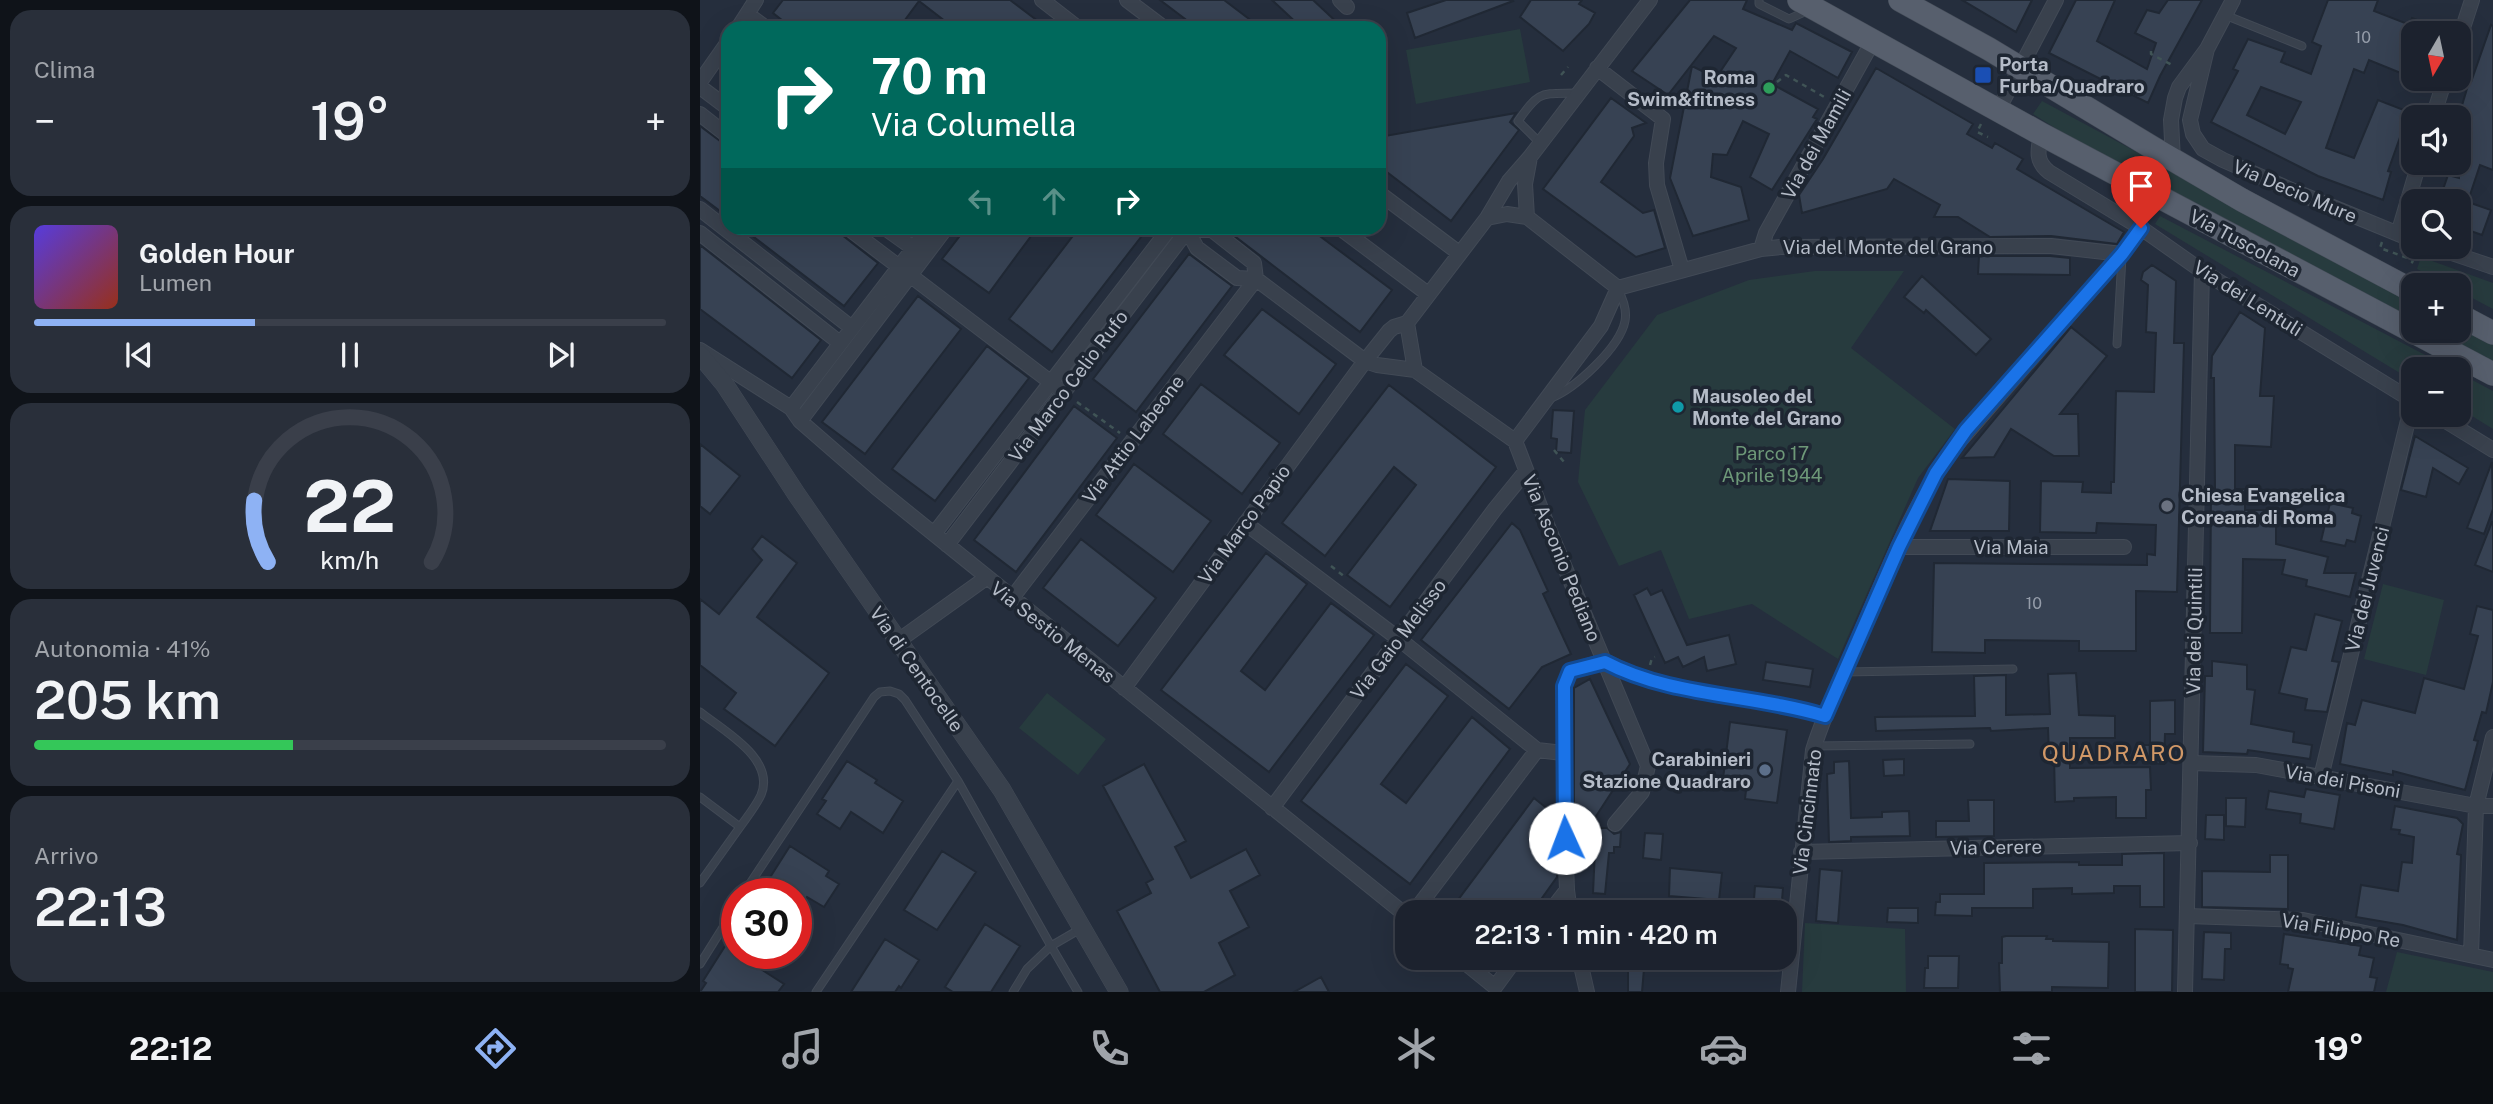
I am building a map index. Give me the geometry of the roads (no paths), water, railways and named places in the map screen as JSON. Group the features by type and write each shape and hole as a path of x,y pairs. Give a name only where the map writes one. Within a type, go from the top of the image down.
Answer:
{"main road":[{"name":"Via Tuscolana","path":"1900,0 2021,67 2173,161 2401,284"},
{"name":"Via Tuscolana","path":"1806,4 1873,41 1990,115 2041,134 2493,374"},
{"path":"2471,321 2493,333"}],"street":[{"path":"743,21 756,0"},
{"path":"1042,0 1069,21"},
{"path":"1127,0 1155,21"},
{"name":"Via Marco Papio","path":"1124,688 1365,361 1389,331 1407,323 1487,218 1509,181 1650,0"},
{"path":"1990,115 2021,67 2056,0"},
{"path":"2173,161 2171,120 2175,98 2207,48 2232,0"},
{"path":"2465,21 2472,0"},
{"path":"747,15 756,21"},
{"name":"Via dei Mamili","path":"1761,249 1764,237 1873,41"},
{"name":"Via Decio Mure","path":"2207,48 2194,96 2190,125 2199,144 2216,156 2401,235"},
{"path":"721,52 701,81 721,101"},
{"path":"1597,68 1664,119 1657,158 1657,185 1682,270"},
{"path":"700,114 721,130"},
{"name":"Via dei Lentuli","path":"2041,134 2038,154 2044,168 2141,228 2202,271 2401,393"},
{"path":"1527,218 1525,184 1530,157"},
{"path":"2398,234 2415,175"},
{"path":"1386,198 1459,253"},
{"path":"700,209 721,225"},
{"path":"1191,235 1197,247 1237,278 1256,279 1365,361 1415,370 1515,441 1601,326 1618,288 1527,218 1507,214 1487,218"},
{"name":"Via Cincinnato","path":"1788,992 1814,746 1899,547 1930,484 1951,451 1982,412 2122,254 2141,228"},
{"path":"700,233 840,344"},
{"path":"733,235 852,328"},
{"path":"857,235 1063,392"},
{"path":"895,235 913,248"},
{"path":"800,421 905,271 913,248 923,235"},
{"path":"791,408 852,328 939,235"},
{"name":"Via Marco Celio Rufo","path":"934,534 1165,235"},
{"name":"Via Marco Celio Rufo","path":"947,545 1182,235"},
{"path":"1218,235 1254,263 1256,279"},
{"path":"1349,235 1428,294"},
{"name":"Via del Monte del Grano","path":"1618,288 1761,249 1821,245 2051,246 2122,254"},
{"path":"2469,259 2493,267"},
{"name":"Via dei Quintili","path":"2185,992 2202,271"},
{"name":"Via Attio Labeone","path":"1012,598 1256,279"},
{"path":"1407,323 1415,370"},
{"name":"Via Sestio Menas","path":"700,352 791,408 800,421 986,578 1395,906"},
{"name":"Via di Centocelle","path":"700,352 1002,790 1119,992"},
{"name":"Via dei Juvenci","path":"2321,777 2406,427"},
{"path":"2456,427 2493,450"},
{"name":"Via Asconio Pediano","path":"1515,441 1648,766 1642,792 1615,824"},
{"name":"Via Gaio Melisso","path":"1272,808 1526,471"},
{"path":"1245,523 1399,639 1536,750 1563,753"},
{"name":"Via Maia","path":"1899,547 2124,547"},
{"path":"898,641 986,578"},
{"path":"1568,900 1563,753 1564,686 1570,671 1605,662 1660,682 1798,707 1825,716"},
{"path":"2471,955 2476,806 2493,737"},
{"path":"1423,900 1536,750"},
{"name":"Via dei Pisoni","path":"2191,763 2256,765 2476,806 2493,806"},
{"name":"Via Cerere","path":"1801,852 2190,843"},
{"path":"1559,900 1567,890"},
{"name":"Via Filippo Re","path":"2188,916 2303,920 2493,960"},
{"path":"1474,970 1495,987 1507,970"},
{"path":"1582,970 1587,992"}],"lane":[{"path":"1759,0 1759,4 1789,19 1806,4"},
{"path":"2225,15 2302,46"},
{"path":"1541,143 1518,121 1534,99 1546,94 1578,93"},
{"path":"2117,344 2122,254"},
{"path":"1544,400 1566,391 1581,380 1616,340 1626,313 1618,288"},
{"path":"1844,672 2013,669"},
{"path":"754,878 874,697 880,692 890,691 902,697 958,782 1078,992"},
{"path":"700,712 753,755 762,767 764,780 762,794 700,883"},
{"path":"1814,746 1970,744"},
{"path":"816,992 958,782"},
{"path":"700,797 740,827"},
{"path":"1013,992 1027,970 1051,946 1083,928"},
{"path":"700,964 721,931"}],"place":[{"name":"Porta Furba/Quadraro","path":"1983,75"},
{"name":"Roma Swim&fitness","path":"1769,88"},
{"name":"Mausoleo del Monte del Grano","path":"1678,407"},
{"name":"Chiesa Evangelica Coreana di Roma","path":"2167,506"},
{"name":"Carabinieri Stazione Quadraro","path":"1765,770"}],"district":[{"name":"QUADRARO","path":"2114,753"}],"park label":[{"name":"Parco 17 Aprile 1944","path":"1772,464"}]}
